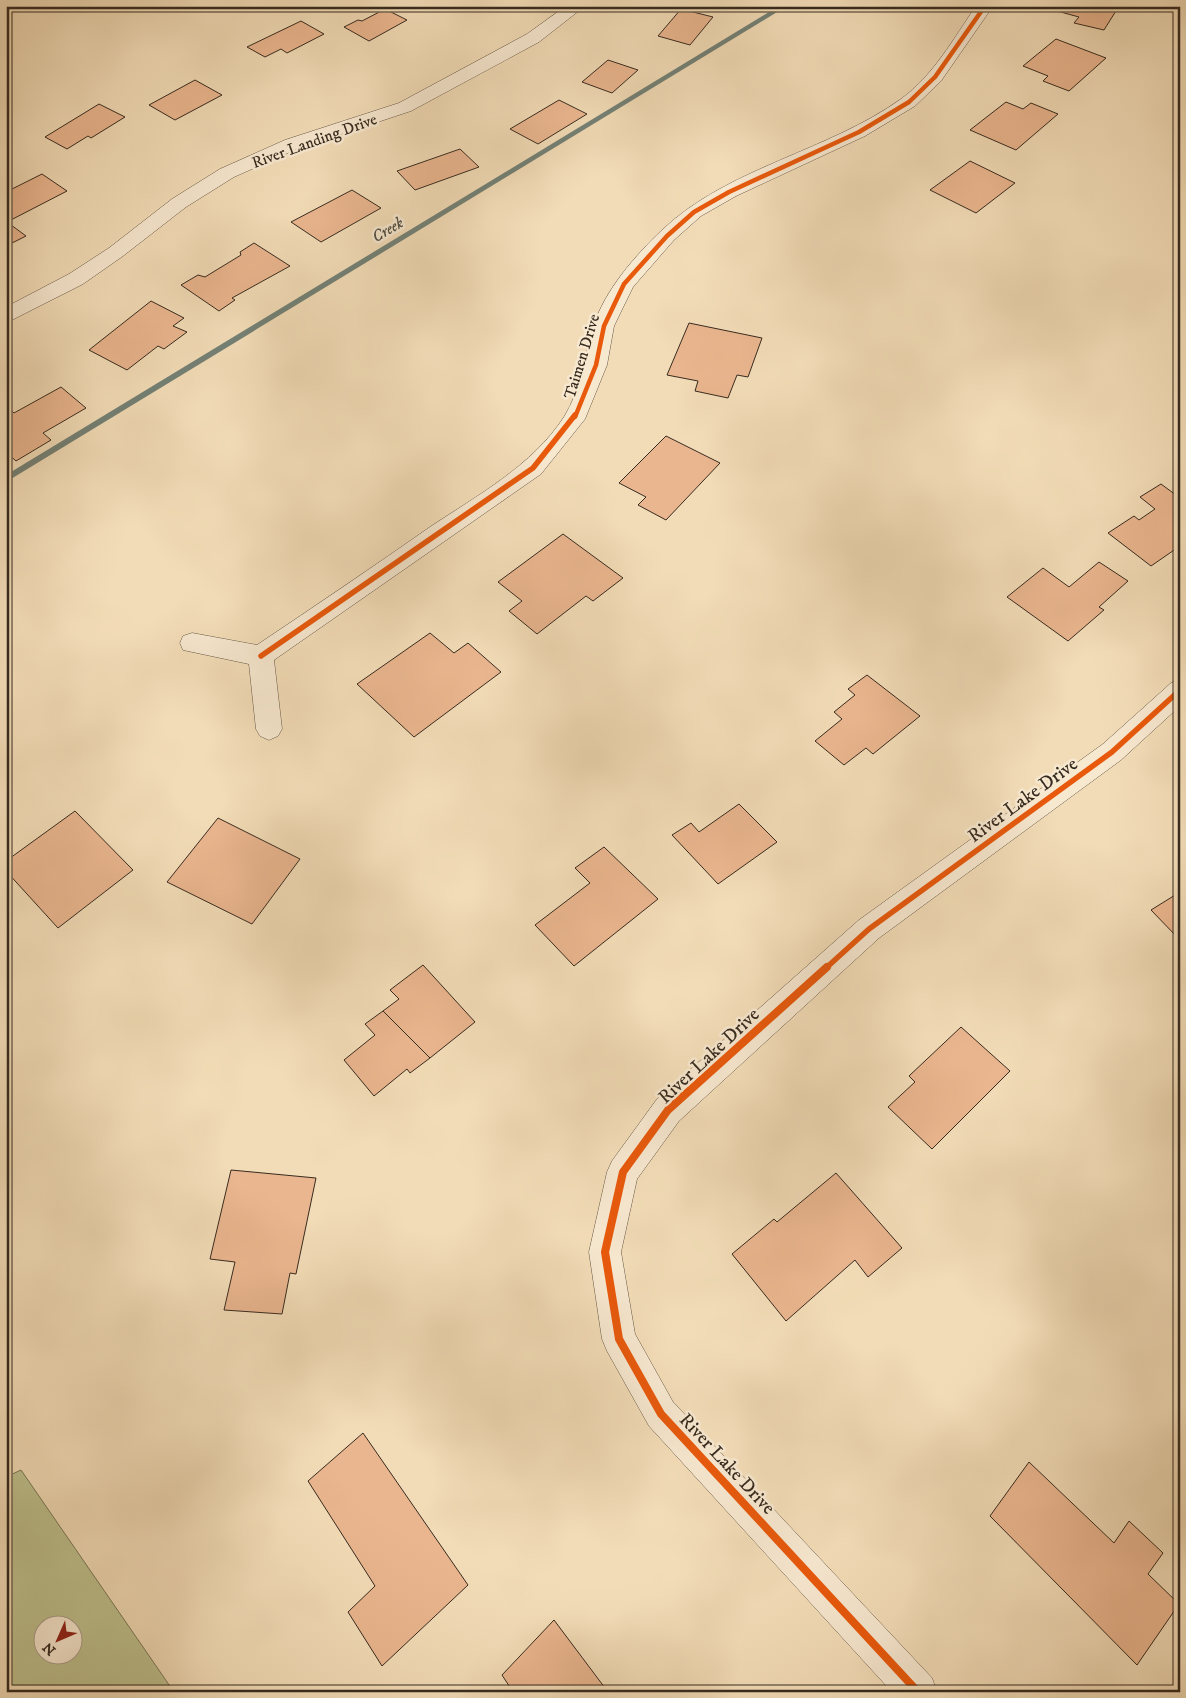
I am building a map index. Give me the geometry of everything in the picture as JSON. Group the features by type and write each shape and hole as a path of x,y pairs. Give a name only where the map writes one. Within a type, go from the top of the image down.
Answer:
{"street":[{"name":"River Landing Drive","path":"6,316 76,279 116,252 179,202 227,173 292,144 405,107 533,38 577,6"},
{"name":"Taimen Drive","path":"261,656 511,484 549,452 574,418 584,400 596,365 604,326 624,284 666,236 694,212 729,192 842,140 903,107 936,76 985,6"},
{"path":"192,643 261,656 270,729"},
{"name":"River Lake Drive","path":"918,1692 662,1414 619,1339 605,1252 623,1172 668,1110 869,929 1175,704"}],"green space":[{"path":"21,1470 174,1692 6,1692 6,1477"}],"building":[{"path":"1060,6 1119,6 1104,30 1074,23 1079,17 1057,11"},
{"path":"385,9 407,20 369,41 344,27 358,20 362,21"},
{"path":"681,9 713,17 690,45 658,36"},
{"path":"301,21 324,34 287,53 281,49 265,57 247,47"},
{"path":"1056,39 1106,58 1069,91 1043,81 1048,76 1023,66"},
{"path":"608,60 638,70 612,93 582,82"},
{"path":"195,80 222,95 175,120 149,105"},
{"path":"559,100 587,114 538,144 510,129"},
{"path":"1006,102 1023,109 1031,103 1058,114 1016,150 970,130"},
{"path":"99,104 125,117 91,138 88,136 67,149 45,137"},
{"path":"460,149 479,167 415,190 397,171"},
{"path":"970,161 1015,183 976,213 930,190"},
{"path":"42,174 67,191 7,222 26,236 6,246 6,192"},
{"path":"352,190 381,208 321,242 291,222"},
{"path":"254,243 290,266 232,298 235,300 219,311 181,285 198,275 205,277 241,255 240,252"},
{"path":"151,301 184,318 173,326 187,332 164,349 158,346 127,370 89,350"},
{"path":"689,323 762,338 748,377 737,375 728,398 695,391 698,381 667,375"},
{"path":"61,387 86,408 43,433 51,440 16,461 6,452 6,412 10,409 14,413"},
{"path":"666,436 720,463 666,520 638,505 646,497 619,483"},
{"path":"1161,484 1180,498 1180,546 1151,566 1108,533 1134,516 1139,520 1155,509 1140,497"},
{"path":"563,534 623,578 593,601 586,596 537,634 509,611 522,601 498,582"},
{"path":"1099,562 1128,581 1099,607 1104,610 1068,641 1007,597 1043,568 1069,587"},
{"path":"430,633 454,653 468,643 501,672 414,737 357,684"},
{"path":"867,675 920,716 873,754 866,748 844,765 815,741 842,719 834,712 855,695 848,689"},
{"path":"739,804 777,842 718,884 672,835 691,823 699,832"},
{"path":"75,811 133,870 58,928 6,871 6,861"},
{"path":"218,818 300,859 252,924 167,882"},
{"path":"604,847 658,899 574,966 535,925 590,883 575,868"},
{"path":"1180,892 1180,937 1178,938 1151,910"},
{"path":"423,965 475,1022 430,1058 383,1011 399,999 390,990"},
{"path":"383,1011 430,1058 410,1073 407,1069 374,1096 344,1060 375,1035 365,1024"},
{"path":"961,1027 1010,1071 932,1149 888,1107 915,1082 909,1076"},
{"path":"231,1170 316,1178 296,1274 290,1273 282,1314 224,1310 235,1262 210,1259"},
{"path":"836,1173 902,1248 868,1277 855,1260 786,1321 732,1254 774,1219 777,1222"},
{"path":"363,1433 468,1585 382,1666 348,1612 375,1586 308,1481"},
{"path":"1029,1462 1114,1543 1129,1521 1163,1553 1148,1574 1179,1604 1137,1665 990,1516"},
{"path":"554,1620 608,1692 513,1692 502,1675"}],"waterway":[{"name":"Creek","path":"6,479 784,6"}],"cycle path":[{"path":"261,656 533,468 574,419 596,365 604,326 624,284 667,236 694,212 729,192 859,132 909,102 935,77 985,6"},
{"path":"918,1692 661,1414 619,1339 605,1252 623,1172 668,1110 869,929 1112,752 1180,690"}]}
